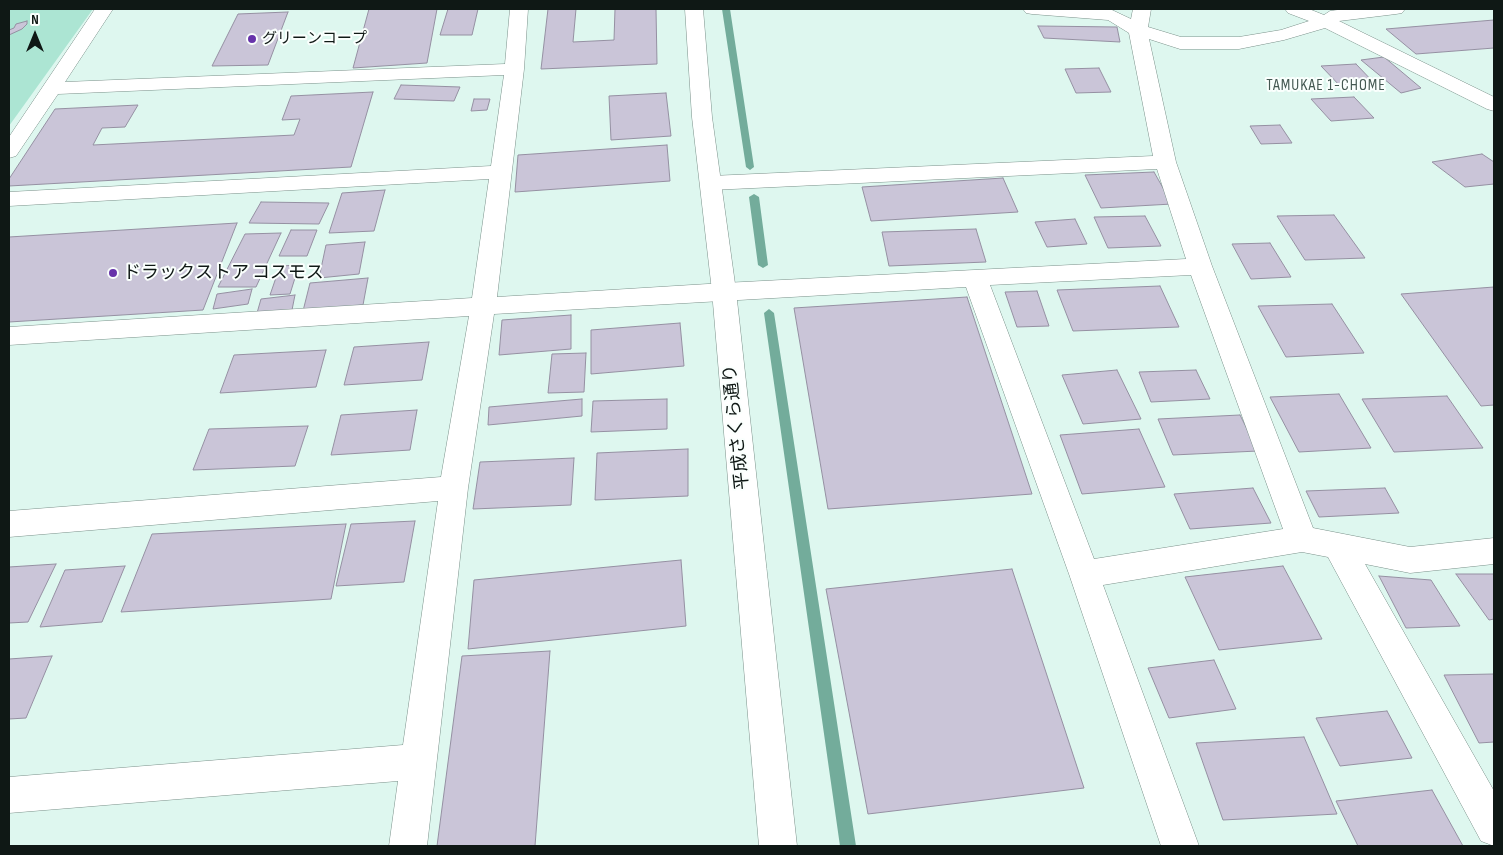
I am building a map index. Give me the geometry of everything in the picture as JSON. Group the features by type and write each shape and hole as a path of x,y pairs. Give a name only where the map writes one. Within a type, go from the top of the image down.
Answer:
{"street":[{"path":"9,152 104,9"},
{"path":"408,846 454,488 483,308 514,69 519,9"},
{"name":"平成さくら通り","path":"694,9 702,117 724,291 778,846"},
{"path":"1032,9 1112,15 1138,30 1180,43 1239,42 1284,35 1326,22 1336,16 1396,9"},
{"path":"1142,9 1138,30 1165,162 1200,266 1302,539"},
{"path":"1294,9 1326,22 1494,105"},
{"path":"51,88 514,69"},
{"path":"711,183 1165,162"},
{"path":"9,199 500,172"},
{"path":"9,336 483,308 724,291 1200,266"},
{"path":"975,277 1084,574 1180,846"},
{"path":"9,524 454,488"},
{"path":"1084,574 1302,539 1410,560 1494,551"},
{"path":"1338,546 1494,828"},
{"path":"9,795 418,762"}],"green space":[{"path":"9,9 93,9 9,126"}],"building":[{"path":"369,9 437,9 427,63 353,68"},
{"path":"448,9 478,9 472,35 440,35"},
{"path":"548,9 576,9 573,42 614,40 615,9 656,9 657,64 541,69"},
{"name":"グリーンコープ","path":"288,12 268,65 212,66 238,14"},
{"path":"1494,20 1494,48 1416,54 1386,29"},
{"path":"27,21 27,24 22,29 9,35 9,30 14,28 16,24"},
{"path":"1038,26 1117,27 1120,42 1044,38"},
{"path":"1384,57 1421,88 1401,93 1361,60"},
{"path":"1356,64 1377,86 1342,88 1321,66"},
{"path":"1099,68 1111,92 1076,93 1065,69"},
{"path":"401,85 460,87 454,101 394,99"},
{"path":"373,92 351,167 9,186 9,179 55,109 138,105 125,127 102,128 93,145 294,135 300,119 282,120 291,96"},
{"path":"666,93 671,136 611,140 609,96"},
{"path":"1354,97 1374,118 1331,121 1311,99"},
{"path":"474,99 490,99 487,110 471,111"},
{"path":"1280,125 1292,143 1261,144 1250,126"},
{"path":"667,145 670,181 515,192 518,155"},
{"path":"1482,154 1494,162 1494,184 1465,187 1432,162"},
{"path":"1154,172 1172,204 1101,208 1085,175"},
{"path":"1003,178 1018,212 871,221 862,187"},
{"path":"385,190 374,231 329,233 342,193"},
{"path":"261,202 329,203 319,224 249,223"},
{"path":"1334,215 1365,258 1305,260 1277,216"},
{"path":"1145,216 1161,246 1108,248 1094,217"},
{"path":"1075,219 1087,244 1047,247 1035,222"},
{"name":"ドラックストア コスモス","path":"237,223 203,310 9,322 9,237"},
{"path":"976,229 986,262 889,266 882,232"},
{"path":"291,230 317,230 307,256 279,256"},
{"path":"281,233 256,287 218,287 245,234"},
{"path":"365,242 359,274 319,278 326,245"},
{"path":"1270,243 1291,277 1251,279 1232,244"},
{"path":"299,265 290,294 270,295 280,266"},
{"path":"368,278 363,305 303,311 310,283"},
{"path":"1160,286 1179,327 1073,331 1057,290"},
{"path":"1494,287 1494,405 1481,406 1401,294"},
{"path":"252,289 248,304 213,309 217,294"},
{"path":"1037,291 1049,326 1017,327 1005,292"},
{"path":"295,295 292,310 257,313 261,299"},
{"path":"967,297 1032,494 828,509 794,308"},
{"path":"1332,304 1364,353 1286,357 1258,306"},
{"path":"571,315 571,349 499,355 502,320"},
{"path":"680,323 684,366 591,374 591,330"},
{"path":"429,342 422,380 344,385 354,347"},
{"path":"326,350 316,387 220,393 234,355"},
{"path":"586,353 584,392 548,393 552,354"},
{"path":"1117,370 1141,419 1083,424 1062,375"},
{"path":"1196,370 1210,399 1151,402 1139,372"},
{"path":"1339,394 1371,448 1299,452 1270,397"},
{"path":"1447,396 1483,448 1394,452 1362,399"},
{"path":"582,399 582,416 488,425 489,407"},
{"path":"667,399 667,429 591,432 593,401"},
{"path":"417,410 410,450 331,455 341,415"},
{"path":"1240,415 1258,451 1173,455 1158,419"},
{"path":"308,426 295,466 193,470 209,429"},
{"path":"1139,429 1165,487 1082,494 1060,435"},
{"path":"688,449 688,496 595,500 597,453"},
{"path":"574,458 571,505 473,509 480,462"},
{"path":"1253,488 1271,523 1190,529 1174,494"},
{"path":"1385,488 1399,513 1319,517 1306,491"},
{"path":"415,521 404,582 336,586 351,524"},
{"path":"346,524 331,599 121,612 152,534"},
{"path":"681,560 686,626 468,649 474,580"},
{"path":"56,564 28,622 9,623 9,567"},
{"path":"125,566 102,622 40,627 65,570"},
{"path":"1283,566 1322,639 1219,650 1185,577"},
{"path":"1012,569 1084,788 868,814 826,589"},
{"path":"1456,574 1494,574 1494,619 1489,620"},
{"path":"1379,576 1431,580 1460,626 1406,628"},
{"path":"550,651 535,846 437,846 462,656"},
{"path":"52,656 26,718 9,719 9,659"},
{"path":"1214,660 1236,709 1169,718 1148,668"},
{"path":"1494,674 1494,742 1479,743 1444,675"},
{"path":"1387,711 1412,758 1340,766 1316,718"},
{"path":"1304,737 1337,814 1223,820 1196,743"},
{"path":"1432,790 1463,846 1358,846 1336,801"}],"waterway":[{"path":"726,9 750,167"},
{"path":"754,197 763,265"},
{"path":"769,313 848,846"}],"place":[{"name":"グリーンコープ","path":"252,39"},
{"name":"ドラックストア コスモス","path":"113,273"}],"district":[{"name":"TAMUKAE 1-CHOME","path":"1326,86"}]}
